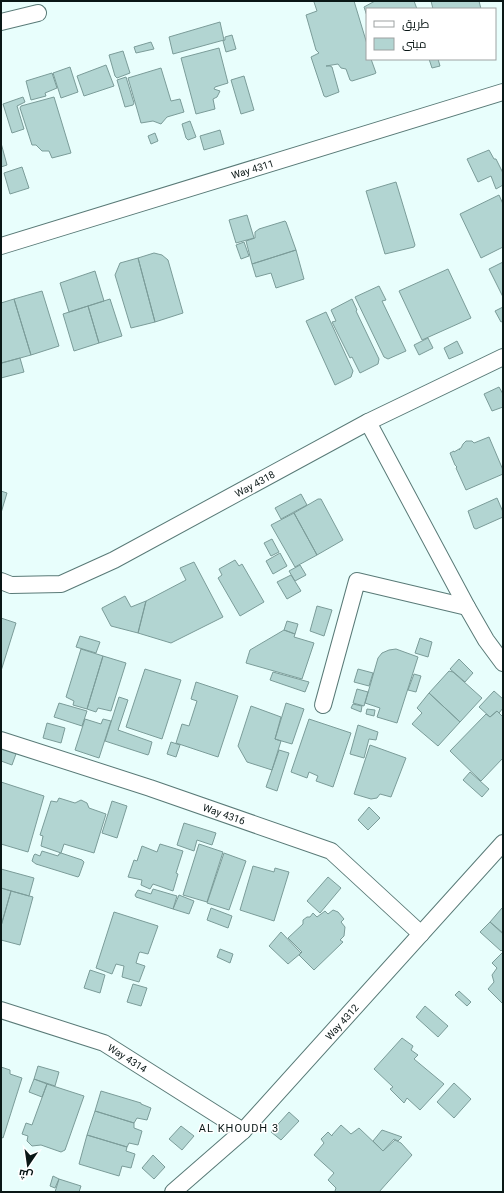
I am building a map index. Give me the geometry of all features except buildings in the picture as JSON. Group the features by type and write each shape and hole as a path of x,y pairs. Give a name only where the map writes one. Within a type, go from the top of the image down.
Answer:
{"street":[{"path":"1,22 38,13"},
{"name":"Way 4311","path":"1,246 503,92"},
{"name":"Way 4318","path":"1,581 11,585 61,584 114,560 368,422 503,357"},
{"path":"368,422 467,607 486,640 503,663"},
{"path":"323,705 357,581 467,607"},
{"name":"Way 4316","path":"1,740 150,788 331,851 421,934"},
{"name":"Way 4312","path":"173,1192 243,1131 503,843"},
{"name":"Way 4314","path":"1,1010 104,1043 243,1131"}],"district":[{"name":"AL KHOUDH 3","path":"239,1128"}]}
